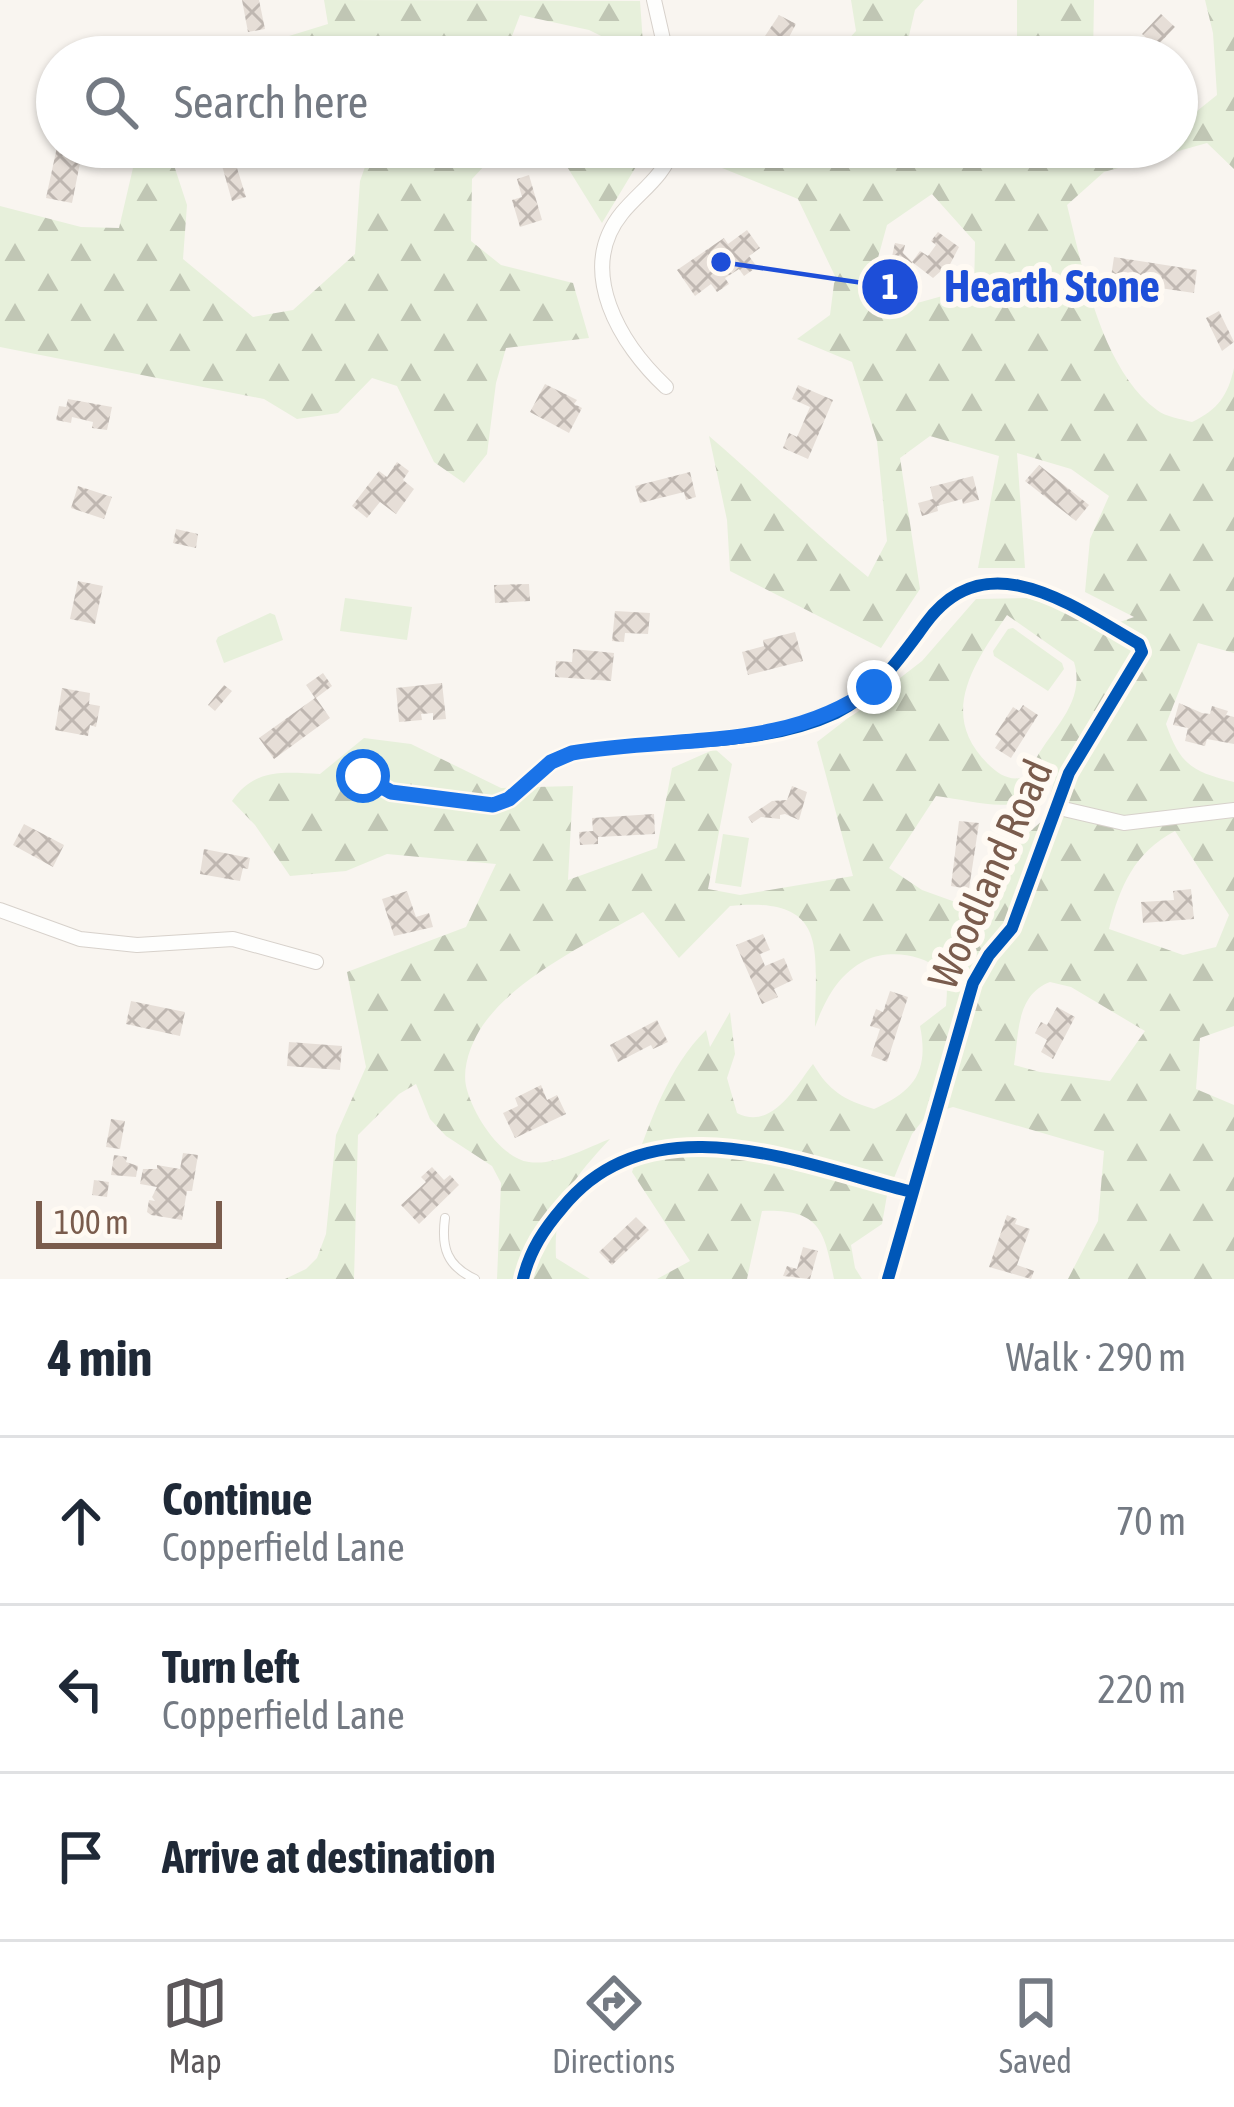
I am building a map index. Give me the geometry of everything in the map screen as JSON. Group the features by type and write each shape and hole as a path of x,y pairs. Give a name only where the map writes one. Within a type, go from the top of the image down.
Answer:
{"street":[{"path":"654,0 663,36"},
{"path":"664,168 612,228 601,272 607,298 633,355 666,387"},
{"name":"Woodland Road","path":"363,776 391,792 493,805 509,799 551,762 572,753 793,729 849,706 898,664 939,608 991,584 1042,590 1142,648 1069,773 1012,928 988,955 973,983 888,1279"},
{"path":"1055,807 1124,823 1234,810"},
{"path":"0,910 80,940 137,945 233,939 316,962"},
{"path":"523,1279 537,1242 568,1200 606,1168 640,1153 700,1145 747,1151 912,1192"}],"lane":[{"path":"445,1218 448,1258 453,1267 475,1279"}],"green space":[{"path":"324,0 640,1 642,36 601,36 520,15 512,36 289,36 328,24"},
{"path":"851,0 924,0 915,10 909,36 851,36 856,31"},
{"path":"1017,0 1094,0 1093,36 1017,36"},
{"path":"1205,0 1234,0 1234,169 1207,143 1198,146 1198,110 1217,95 1213,33"},
{"path":"133,168 175,168 187,205 183,259 253,317 293,310 355,254 365,168 482,168 472,179 471,241 501,265 573,283 589,338 506,348 496,383 487,454 464,483 434,462 397,386 372,378 338,413 297,419 264,399 0,347 0,206 81,227 119,228"},
{"path":"568,168 635,168 602,223"},
{"path":"722,168 1118,168 1104,172 1067,205 1097,316 1122,370 1161,412 1192,422 1220,401 1234,368 1234,653 1198,643 1166,724 1190,765 1234,782 1234,1026 1200,1038 1196,1089 1234,1105 1234,1279 1068,1279 1098,1221 1104,1151 953,1107 927,1115 912,1134 887,1195 882,1224 851,1245 862,1279 834,1279 822,1235 808,1219 762,1211 747,1279 657,1279 690,1261 632,1172 671,1078 706,1030 710,1047 730,1012 735,1054 727,1078 737,1113 750,1117 772,1111 813,1064 838,1093 874,1109 900,1095 916,1078 922,1055 920,1026 946,1006 946,982 932,964 904,955 884,955 866,960 840,980 815,1027 815,952 810,934 786,910 763,905 730,906 679,958 643,912 535,975 498,1007 475,1038 466,1086 481,1121 508,1152 529,1162 549,1161 610,1139 576,1179 558,1221 556,1258 590,1279 497,1279 501,1183 492,1166 446,1136 430,1119 416,1084 399,1094 358,1135 354,1279 285,1279 317,1258 326,1234 336,1135 366,1067 347,972 466,927 496,864 387,854 346,871 290,876 232,801 241,790 260,777 320,774 364,738 411,744 501,788 573,786 568,880 657,848 672,768 715,749 732,764 708,889 740,895 853,876 817,742 922,661 976,599 1027,598 1117,623 1134,617 1085,592 1090,539 1109,496 1071,469 1017,453 1025,568 978,568 999,456 930,436 900,458 920,589 881,648 730,571 727,520 709,436 868,577 887,541 877,441 852,362 797,339 830,315 835,276 798,199","holes":["932,194 975,242 974,294 961,305 946,295 892,310 873,276 887,225","1007,615 1074,662 1077,678 1069,708 1029,775 1018,778 1002,775 973,745 963,707 973,670","1054,782 1043,820 1003,855 995,871 994,916 922,890 889,868 936,796 1013,804","1175,831 1229,915 1216,947 1183,955 1109,929 1124,885 1139,860","1050,982 1071,987 1145,1031 1110,1081 1014,1065 1021,1016 1039,988"]},
{"path":"345,598 412,607 407,640 340,631"},
{"path":"270,613 275,615 283,640 224,663 218,637"},
{"path":"1013,628 1062,663 1064,669 1048,691 994,656 993,651"},
{"path":"723,834 749,838 741,887 715,883"}],"building":[{"path":"242,0 259,0 265,29 248,32"},
{"path":"1161,14 1175,27 1166,36 1142,34"},
{"path":"779,15 796,24 790,36 765,36"},
{"path":"52,168 79,168 72,203 46,198"},
{"path":"223,168 237,168 246,197 232,201"},
{"path":"529,175 542,220 520,227 512,200 522,197 517,179"},
{"path":"747,230 760,248 749,256 757,267 744,276 739,269 725,278 729,284 717,292 711,284 695,296 677,270 724,238 728,244"},
{"path":"938,232 959,247 946,272 933,278 912,262 920,251 928,256"},
{"path":"895,243 905,245 903,253 912,262 909,275 889,270"},
{"path":"1114,257 1197,270 1194,293 1153,287 1151,295 1138,293 1140,281 1111,277"},
{"path":"1219,311 1234,342 1222,351 1206,318"},
{"path":"545,384 577,400 574,404 582,408 569,433 530,412"},
{"path":"798,385 833,400 808,459 783,448 789,433 797,437 810,407 792,399"},
{"path":"68,399 112,407 107,430 72,417 71,423 56,420 59,406 66,407"},
{"path":"397,462 409,471 403,480 414,489 396,514 380,502 367,518 352,506 379,471 387,477"},
{"path":"1039,465 1089,505 1076,521 1025,481"},
{"path":"690,472 696,497 686,500 684,492 640,503 635,486"},
{"path":"973,476 979,500 937,506 938,511 922,516 918,503 933,499 930,487"},
{"path":"78,486 112,497 104,519 71,508"},
{"path":"176,529 198,534 196,548 173,543"},
{"path":"78,581 103,586 95,624 70,619"},
{"path":"529,584 530,601 495,603 494,585"},
{"path":"615,611 650,613 648,634 625,633 624,642 612,641"},
{"path":"795,632 803,661 748,675 742,652 764,646 763,640"},
{"path":"573,649 614,653 611,681 555,677 556,661 572,662"},
{"path":"323,673 332,686 316,698 330,718 274,759 259,738 315,698 306,685"},
{"path":"442,683 446,719 433,720 433,713 421,714 422,720 399,722 396,688"},
{"path":"224,685 232,691 215,711 208,705"},
{"path":"62,688 90,693 89,704 100,706 96,727 90,725 88,736 55,730"},
{"path":"1179,703 1202,713 1210,714 1212,706 1228,711 1226,715 1234,717 1234,744 1207,739 1205,746 1185,741 1188,728 1173,725"},
{"path":"1023,705 1038,715 1011,758 995,748 1001,739 995,735 1013,707 1019,711"},
{"path":"792,786 807,792 799,820 785,814 752,823 748,817 772,801 787,800"},
{"path":"654,814 655,834 598,837 598,844 580,845 579,832 593,831 592,818"},
{"path":"959,821 979,823 969,889 951,886"},
{"path":"24,824 64,845 53,867 13,845"},
{"path":"204,849 250,858 248,869 243,868 240,881 200,874"},
{"path":"1191,889 1194,919 1143,923 1141,902 1174,900 1173,891"},
{"path":"407,891 416,917 429,913 433,927 394,936 382,899"},
{"path":"763,934 770,950 760,954 765,966 784,958 793,980 774,989 778,997 762,1004 736,945"},
{"path":"890,991 908,997 887,1062 871,1056 880,1029 870,1026 876,1009 883,1012"},
{"path":"131,1001 185,1012 180,1036 126,1024"},
{"path":"1057,1007 1075,1017 1053,1059 1041,1052 1047,1040 1035,1033 1041,1022 1047,1025"},
{"path":"657,1020 668,1042 618,1062 610,1045"},
{"path":"289,1042 342,1046 340,1070 287,1066"},
{"path":"541,1085 547,1100 557,1095 566,1114 515,1138 503,1113 518,1106 515,1098"},
{"path":"111,1119 125,1121 120,1149 106,1147"},
{"path":"183,1153 198,1155 182,1220 151,1215 149,1200 155,1201 157,1187 140,1184 143,1169 157,1169 157,1165 180,1169"},
{"path":"114,1155 138,1166 136,1177 111,1175"},
{"path":"432,1167 444,1180 450,1175 459,1185 419,1224 401,1205 426,1182 421,1177"},
{"path":"94,1180 109,1182 107,1197 92,1195"},
{"path":"1007,1215 1030,1229 1017,1265 1034,1271 1031,1279 989,1267"},
{"path":"636,1217 649,1230 612,1265 599,1252"},
{"path":"803,1247 818,1251 810,1279 783,1276 787,1266 797,1269"}],"cycle path":[{"path":"363,775 391,792 493,805 509,799 551,762 572,753 740,738 805,725 864,695 950,599 976,586 1031,589 1139,644 1142,652 1069,773 1012,928 973,983 888,1279"},
{"path":"523,1279 539,1240 563,1207 599,1174 639,1155 683,1147 729,1148 912,1192"}],"place":[{"name":"Hearth Stone","path":"721,262"}],"route":[{"path":"363,776 391,792 493,805 509,799 551,762 572,753 793,729 849,706 874,687"}]}
